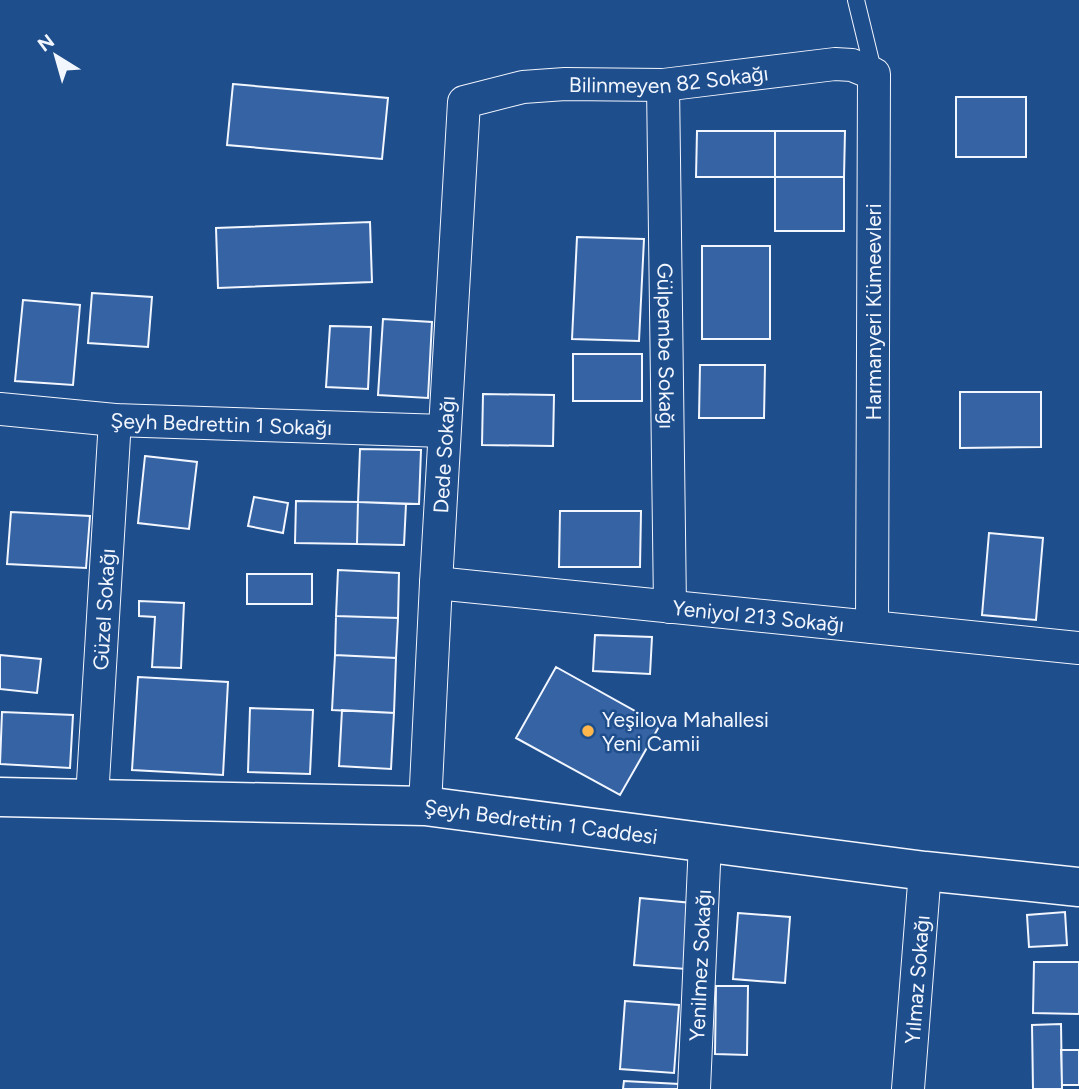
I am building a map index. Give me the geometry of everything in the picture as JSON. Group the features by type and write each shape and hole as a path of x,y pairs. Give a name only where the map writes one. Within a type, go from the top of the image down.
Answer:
{"street":[{"name":"Bilinmeyen 82 Sokağı","path":"464,103 523,87 565,84 663,85 835,64 852,65 874,74"},
{"name":"Harmanyeri Kümeevleri","path":"872,627 874,74"},
{"name":"Gülpembe Sokağı","path":"663,85 670,607"},
{"name":"Dede Sokağı","path":"425,806 464,103"},
{"name":"Şeyh Bedrettin 1 Sokağı","path":"0,409 116,420 444,431"},
{"name":"Güzel Sokağı","path":"92,798 116,420"},
{"name":"Yeniyol 213 Sokağı","path":"436,583 1079,648"},
{"name":"Şeyh Bedrettin 1 Caddesi","path":"0,797 425,806 925,871 1079,887"},
{"name":"Yenilmez Sokağı","path":"694,1089 705,842"},
{"name":"Yılmaz Sokağı","path":"908,1089 925,871"}],"lane":[{"name":"Harmanyeri Kümeevleri","path":"856,0 874,74"}],"building":[{"path":"233,84 388,98 382,159 227,145"},
{"path":"956,97 1026,97 1026,157 956,157"},
{"path":"697,131 775,131 775,177 696,177"},
{"path":"775,131 845,131 844,177 775,177"},
{"path":"775,177 844,177 844,231 775,231"},
{"path":"370,222 372,282 218,288 216,228"},
{"path":"577,237 644,239 639,341 572,339"},
{"path":"702,246 770,246 770,339 702,339"},
{"path":"92,293 152,297 148,347 88,343"},
{"path":"23,300 80,305 73,385 15,381"},
{"path":"383,319 432,322 428,398 378,395"},
{"path":"330,326 371,327 368,389 326,387"},
{"path":"573,354 642,354 642,401 573,401"},
{"path":"700,365 765,365 764,418 699,418"},
{"path":"960,392 1041,392 1041,447 960,448"},
{"path":"483,394 554,395 553,446 482,445"},
{"path":"360,449 421,450 419,504 358,502"},
{"path":"145,456 197,462 189,529 138,523"},
{"path":"254,497 288,503 283,533 248,526"},
{"path":"296,501 358,502 357,544 295,543"},
{"path":"358,502 406,504 404,545 357,544"},
{"path":"560,511 641,511 640,567 559,567"},
{"path":"11,512 90,516 86,568 7,564"},
{"path":"989,533 1043,538 1036,620 982,615"},
{"path":"338,570 399,573 398,618 336,616"},
{"path":"247,574 312,574 312,604 247,604"},
{"path":"139,601 184,603 181,668 152,667 155,617 139,616"},
{"path":"336,616 398,618 396,658 335,655"},
{"path":"595,635 652,637 650,674 593,671"},
{"path":"0,655 41,659 37,693 0,689"},
{"path":"335,655 396,658 394,713 332,710"},
{"name":"Yeşilova Mahallesi Yeni Camii","path":"556,667 660,725 620,795 516,738"},
{"path":"138,677 228,682 223,775 132,770"},
{"path":"250,708 313,710 310,774 248,772"},
{"path":"342,710 394,713 391,769 339,766"},
{"path":"2,712 73,715 70,768 0,764"},
{"path":"640,898 692,903 686,969 634,965"},
{"path":"1065,912 1067,945 1029,947 1027,915"},
{"path":"738,913 790,917 785,983 733,979"},
{"path":"1034,962 1079,962 1079,1014 1033,1013"},
{"path":"716,986 748,986 747,1055 715,1054"},
{"path":"625,1001 679,1005 674,1073 620,1069"},
{"path":"1061,1024 1062,1089 1033,1089 1032,1025"},
{"path":"1061,1050 1079,1050 1079,1085 1062,1085"},
{"path":"624,1081 679,1084 679,1089 623,1089"}],"place":[{"name":"Yeşilova Mahallesi Yeni Camii","path":"588,731"}]}
